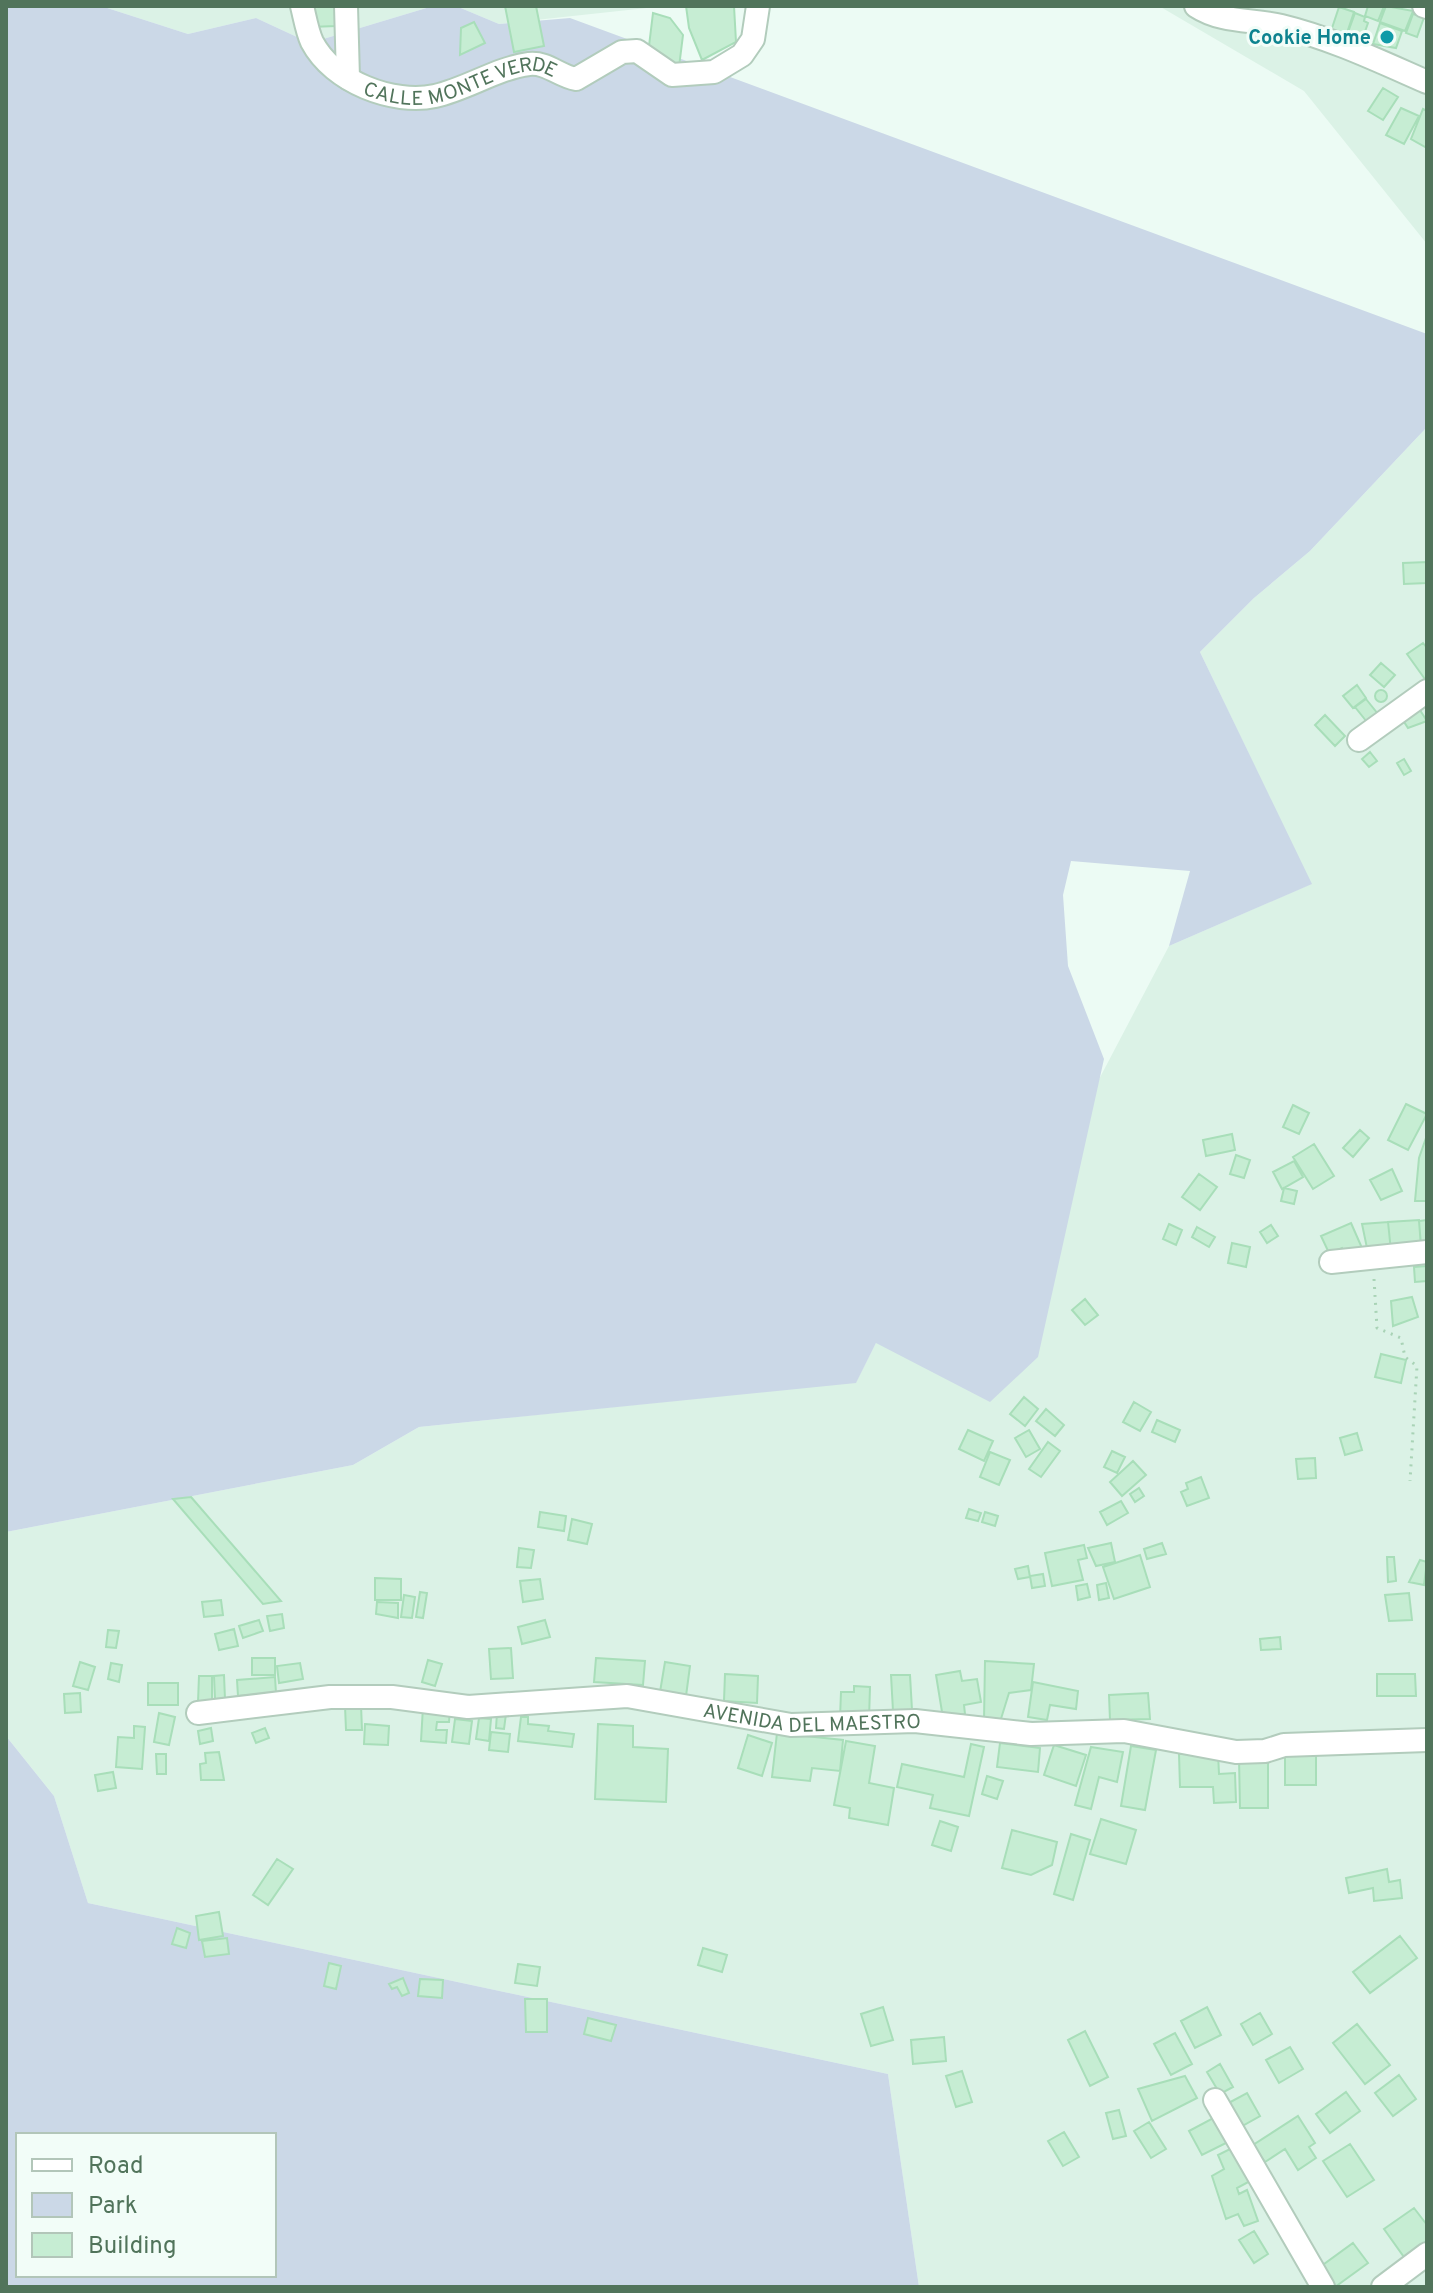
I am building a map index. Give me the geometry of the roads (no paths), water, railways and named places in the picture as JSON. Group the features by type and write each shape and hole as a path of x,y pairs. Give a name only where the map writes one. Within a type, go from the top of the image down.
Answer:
{"street":[{"name":"CALLE MONTE VERDE","path":"302,6 318,50 348,78 386,95 412,100 438,96 527,64 549,67 576,79 622,52 637,51 672,75 714,72 742,55 748,47 753,39 758,6"},
{"path":"346,6 348,78"},
{"path":"1196,6 1232,20 1278,16 1427,82"},
{"path":"1359,740 1427,691"},
{"path":"1331,1262 1427,1252"},
{"name":"AVENIDA DEL MAESTRO","path":"198,1713 330,1697 392,1697 479,1707 588,1696 627,1696 791,1725 915,1721 1031,1734 1124,1731 1236,1752 1265,1751 1284,1745 1427,1740"},
{"path":"1215,2100 1323,2287"},
{"path":"1383,2287 1427,2254"}],"place":[{"name":"Cookie Home","path":"1387,37"}]}
